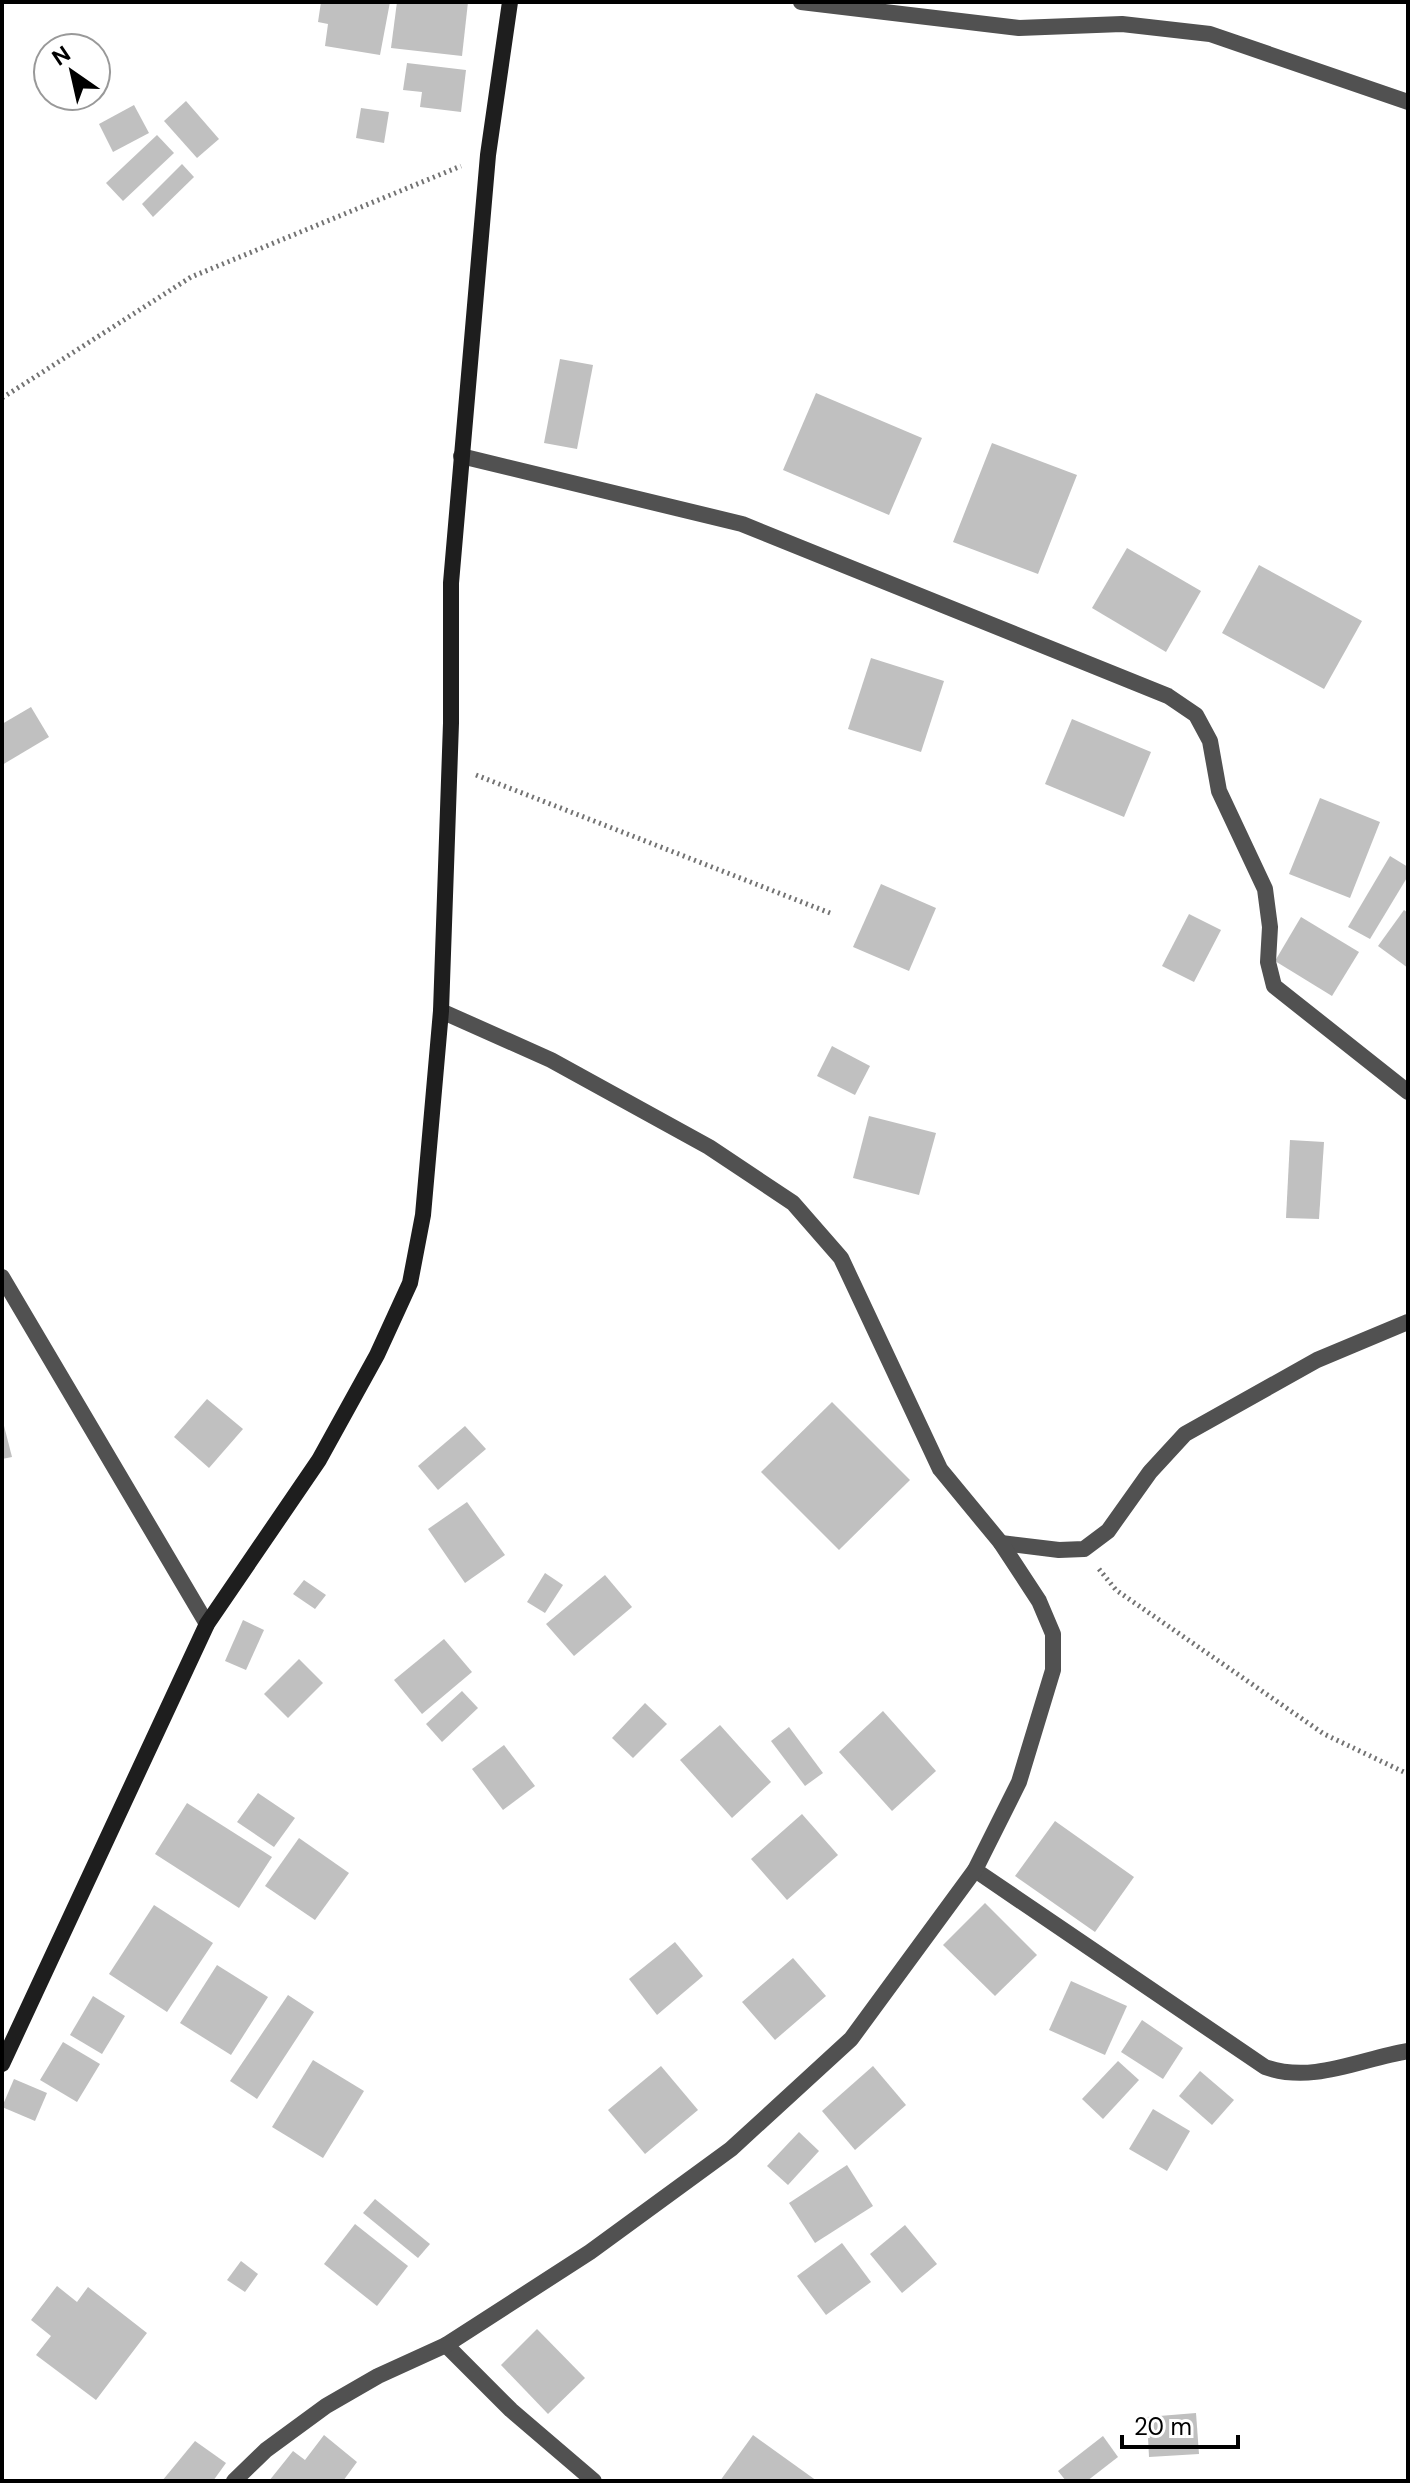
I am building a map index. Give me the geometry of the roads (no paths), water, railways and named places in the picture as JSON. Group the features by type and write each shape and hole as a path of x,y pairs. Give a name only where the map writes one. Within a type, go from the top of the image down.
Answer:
{"street":[{"path":"2,2064 207,1624 319,1460 377,1355 410,1283 423,1215 441,1011 451,583 488,155 510,2"},
{"path":"801,2 1019,28 1122,24 1210,34 1408,102"},
{"path":"461,456 742,524 1168,696 1196,715 1210,741 1219,791 1265,889 1270,927 1268,962 1274,986 1408,1092"},
{"path":"234,2481 266,2450 326,2406 378,2376 446,2345 590,2252 731,2149 851,2039 975,1870 1019,1782 1053,1670 1053,1634 1039,1601 1001,1543 940,1469 841,1258 793,1203 709,1147 551,1060 441,1011"},
{"path":"2,1277 207,1624"},
{"path":"1001,1543 1059,1550 1084,1549 1108,1531 1150,1472 1185,1434 1317,1360 1408,1322"},
{"path":"975,1870 1265,2067 1284,2074 1310,2075 1408,2051"},
{"path":"446,2345 511,2410 594,2481"}]}
